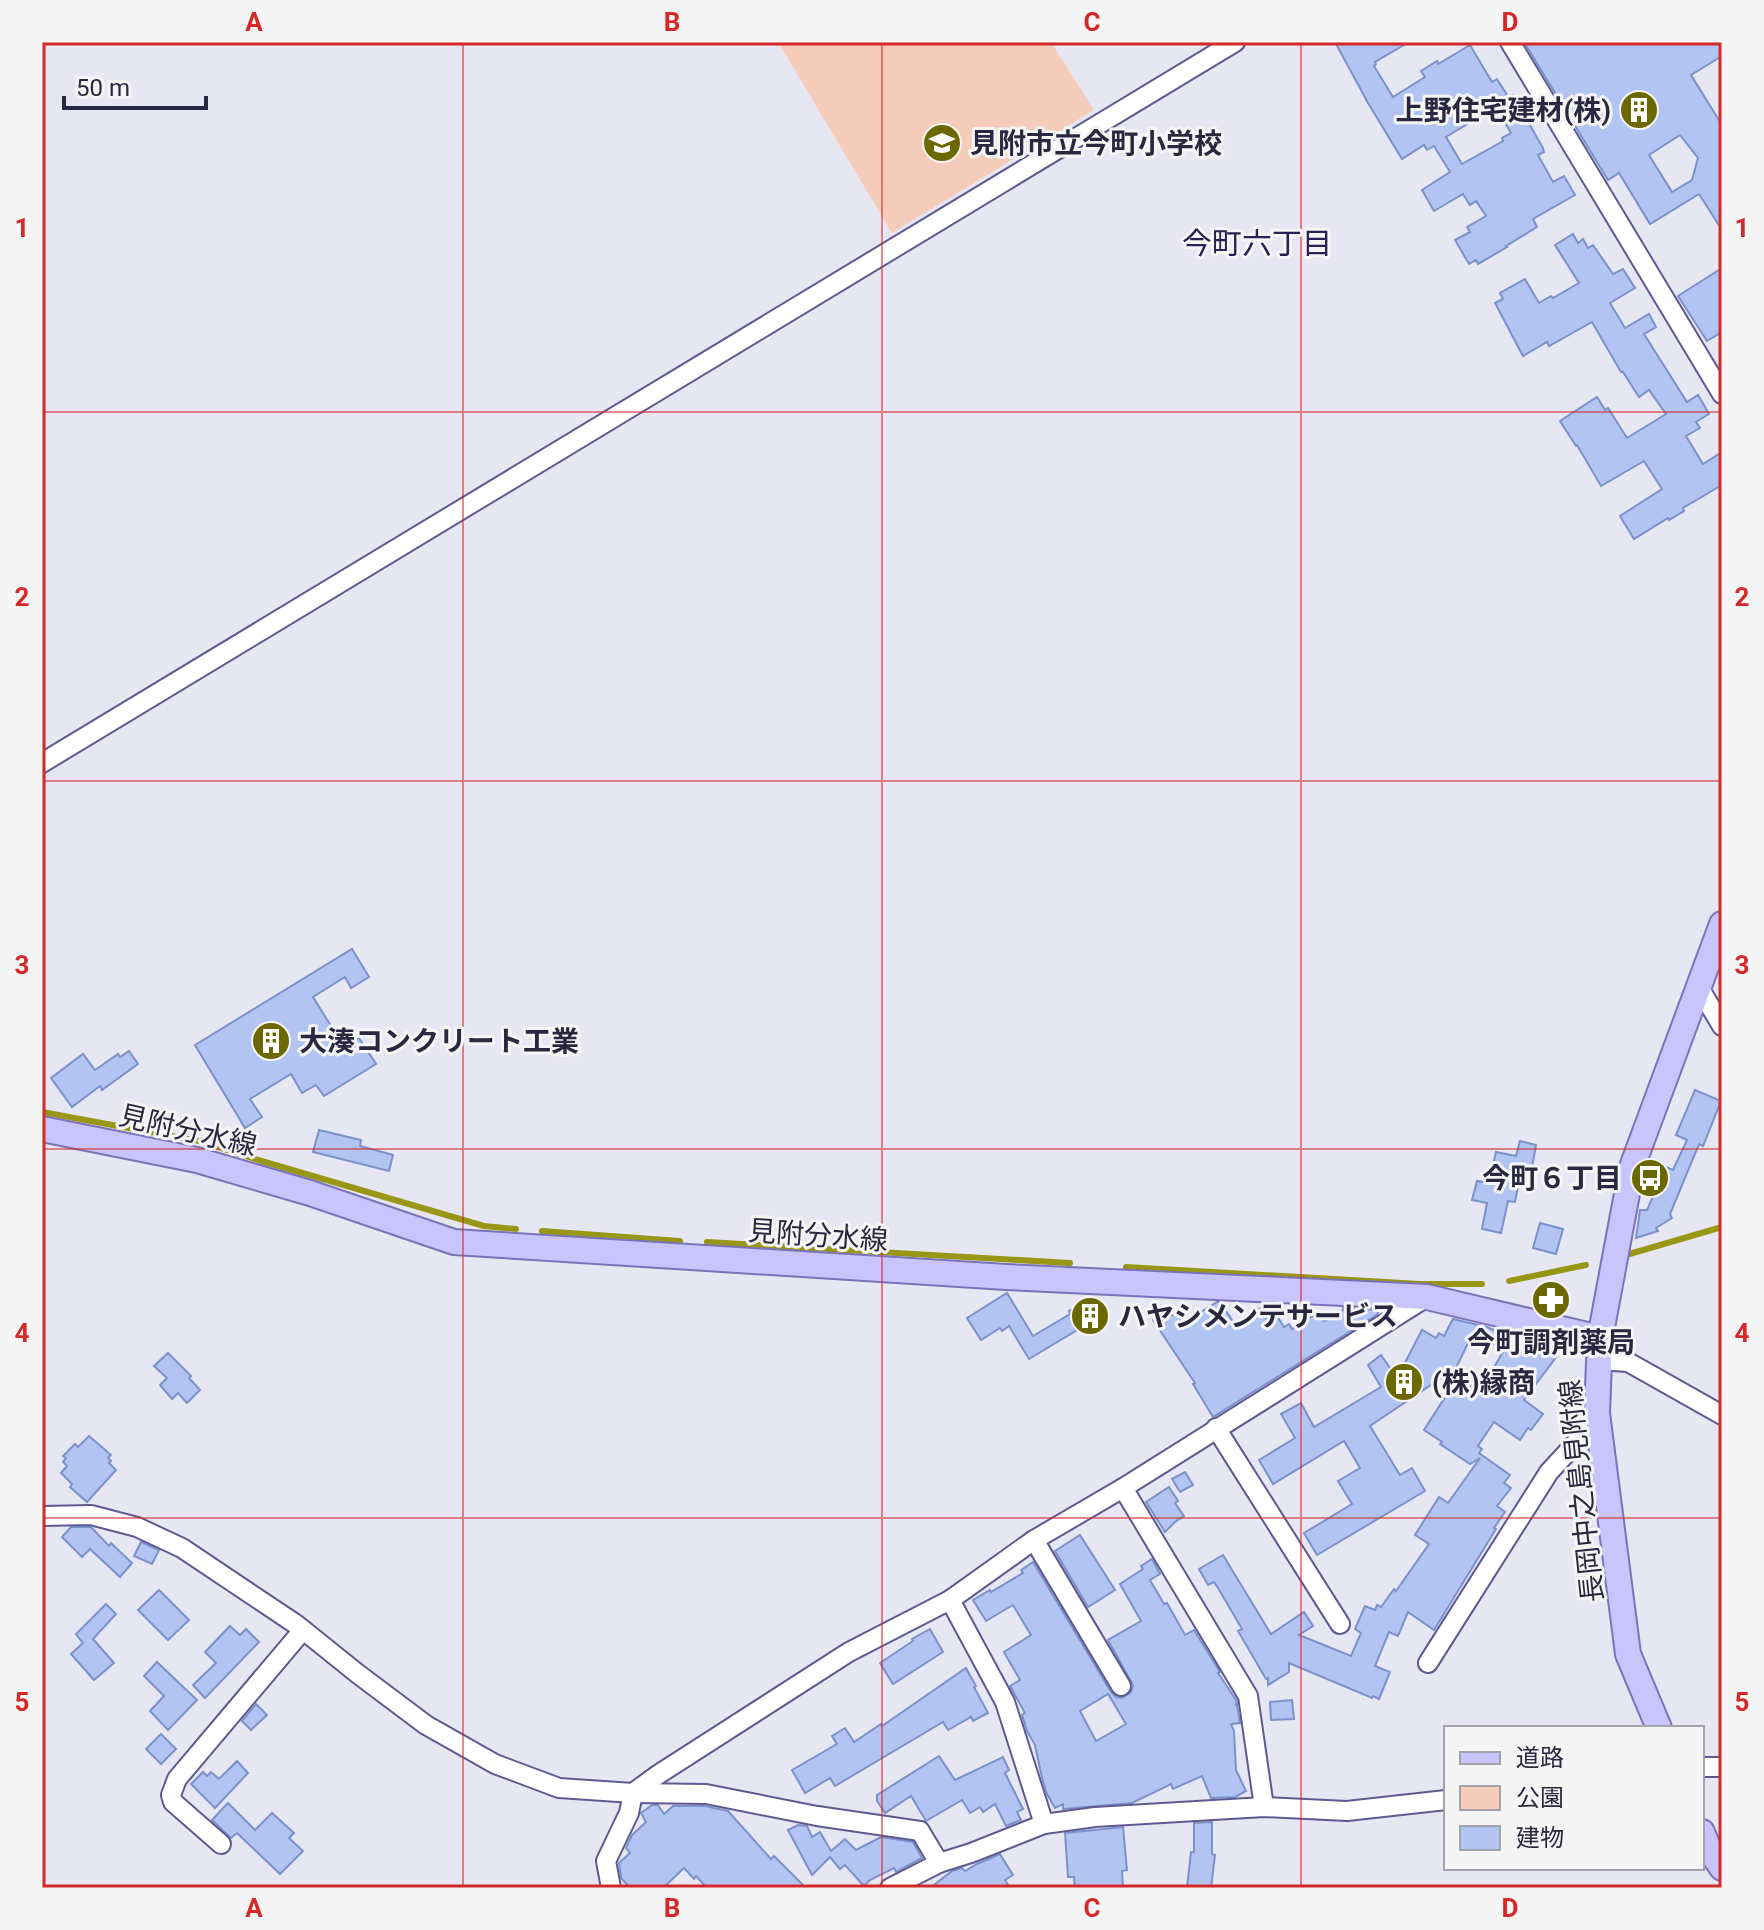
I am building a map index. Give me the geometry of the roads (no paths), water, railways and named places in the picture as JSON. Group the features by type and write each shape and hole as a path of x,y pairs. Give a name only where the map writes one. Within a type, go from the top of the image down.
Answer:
{"main road":[{"name":"長岡中之島見附線","path":"1658,1726 1628,1654 1598,1419 1599,1349 1632,1167 1722,924"},
{"name":"見附分水線","path":"42,1129 197,1160 310,1193 454,1242 1006,1277 1427,1297 1599,1349"},
{"path":"1704,1837 1722,1868"}],"street":[{"path":"42,763 1235,42"},
{"path":"1510,42 1722,394"},
{"path":"1698,986 1722,1026"},
{"path":"611,1888 606,1861 629,1813 633,1793 659,1774 849,1652 950,1600 1034,1540 1123,1488 1427,1297"},
{"path":"1599,1349 1722,1415"},
{"path":"1428,1663 1549,1472 1598,1419"},
{"path":"1216,1428 1340,1624"},
{"path":"1123,1488 1248,1696 1264,1807"},
{"path":"42,1516 91,1515 137,1527 182,1548 303,1630 426,1725 495,1764 559,1788 706,1794 817,1816 920,1831 939,1863"},
{"path":"1034,1540 1121,1686"},
{"path":"950,1600 1005,1702 1044,1824"},
{"path":"221,1844 173,1802 171,1795 177,1779 303,1630"},
{"path":"890,1888 939,1863 1044,1824 1095,1817 1264,1807 1347,1811 1444,1800"}],"waterway":[{"path":"42,1112 199,1141 484,1226 516,1229"},
{"path":"1626,1255 1722,1227"},
{"path":"542,1231 680,1241"},
{"path":"707,1242 1070,1263"},
{"path":"1509,1281 1586,1265"},
{"path":"1126,1267 1420,1284 1482,1284"}],"place":[{"name":"上野住宅建材(株)","path":"1639,110"},
{"name":"見附市立今町小学校","path":"942,143"},
{"name":"大湊コンクリート工業","path":"271,1041"},
{"name":"今町６丁目","path":"1650,1178"},
{"name":"今町調剤薬局","path":"1551,1300"},
{"name":"ハヤシメンテサービス","path":"1090,1316"},
{"name":"(株)縁商","path":"1404,1382"}],"district":[{"name":"今町六丁目","path":"1257,244"}]}
